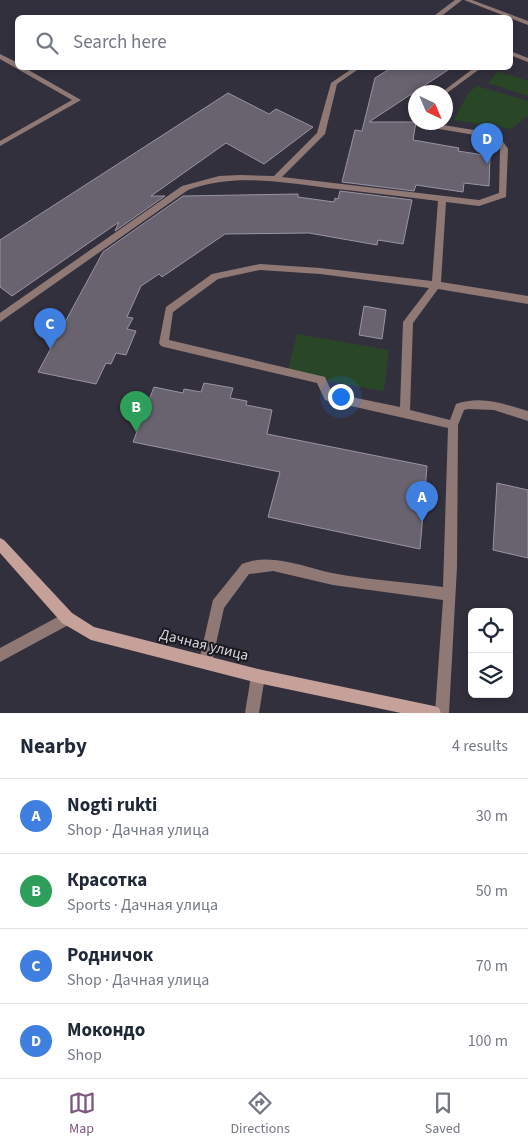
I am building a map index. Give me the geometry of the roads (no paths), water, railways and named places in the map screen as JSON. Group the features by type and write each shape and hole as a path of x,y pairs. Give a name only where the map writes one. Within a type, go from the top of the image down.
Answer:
{"street":[{"path":"438,15 459,0"},
{"path":"467,0 507,15"},
{"path":"513,17 528,23"},
{"path":"513,54 528,60"},
{"path":"0,56 15,65"},
{"path":"0,144 77,100 24,70"},
{"path":"276,179 321,134 334,83 354,70"},
{"path":"453,86 475,70"},
{"path":"0,318 185,188 208,179 225,176 276,179 479,203 503,195 504,149 495,136 453,129"},
{"path":"405,413 408,322 436,285 442,199"},
{"path":"453,425 329,397 321,380 164,343 169,310 215,276 260,267 320,271 436,285 528,300"},
{"path":"442,713 451,567 453,425 460,407 467,404 480,404 528,416"},
{"name":"Дачная улица","path":"0,544 67,618 91,633 206,661 258,676 434,713"},
{"path":"206,661 218,605 246,568 273,565 333,579 448,594"},
{"path":"0,655 67,618"},
{"path":"252,713 258,676"}],"place":[{"name":"Мокондо","path":"487,164"},
{"name":"Родничок","path":"50,349"},
{"name":"Красотка","path":"136,432"},
{"name":"Nogti rukti","path":"422,522"}]}
